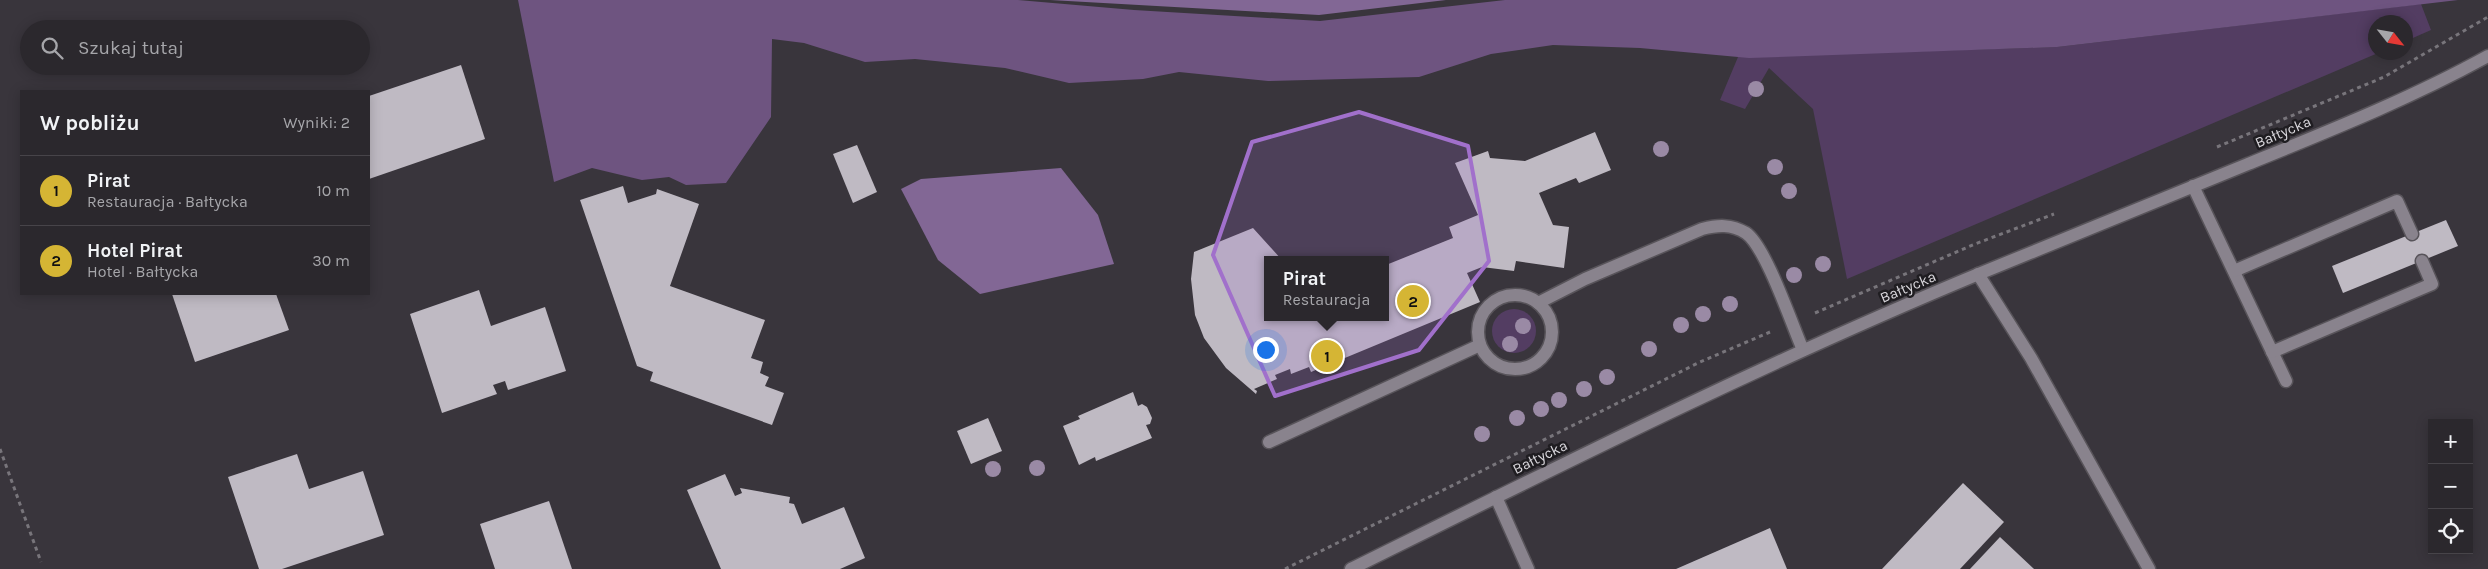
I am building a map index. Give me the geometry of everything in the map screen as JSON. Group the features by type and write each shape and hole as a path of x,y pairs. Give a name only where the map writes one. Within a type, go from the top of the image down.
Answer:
{"main road":[{"name":"Bałtycka","path":"1351,569 1646,423 1803,350 1978,274 2308,140 2422,89 2488,56"},
{"path":"2193,186 2286,381"},
{"path":"2234,271 2397,201 2412,234"},
{"path":"1538,303 1585,279 1702,229 1722,224 1746,234 1760,248 1803,350"},
{"path":"2272,352 2432,284 2422,261"},
{"path":"1978,274 2030,358 2149,569"},
{"path":"1516,295 1528,297 1538,303 1552,323 1551,342 1542,358 1520,369 1508,369 1492,360 1480,345 1478,333 1485,311 1493,302 1504,297 1516,295"},
{"path":"1269,442 1480,345"},
{"path":"1496,498 1528,569"}],"path":[{"path":"0,449 41,562"}],"highlighted area":[{"path":"1359,112 1468,146 1489,261 1419,350 1275,396 1213,255 1252,142"}],"shaded area":[{"path":"518,0 1018,0 1134,10 1320,21 1505,0 2458,0 2057,47 1749,58 1640,48 1553,45 1491,54 1419,77 1268,81 1179,72 1143,79 1069,83 1005,68 915,59 865,62 804,43 772,39 771,117 726,183 686,185 669,177 642,180 592,168 554,182"},
{"path":"1050,0 1446,0 1319,15"},
{"path":"2421,4 2431,30 2413,38 2413,15 2368,15 2368,57 1847,279 1813,109 1769,68 1745,109 1720,100 1738,57 2057,47"},
{"path":"1061,168 1098,215 1114,264 980,294 938,260 901,189 921,179"},
{"path":"1510,309 1518,309 1530,315 1536,331 1530,347 1518,353 1510,353 1498,347 1492,335 1492,327 1498,315"}],"building":[{"path":"461,65 485,139 370,179 370,96"},
{"path":"1595,132 1611,170 1579,183 1576,178 1539,193 1553,225 1569,227 1564,268 1516,261 1514,271 1482,267 1467,273 1480,302 1311,372 1309,367 1291,374 1290,369 1275,375 1277,379 1254,389 1257,391 1256,394 1226,368 1204,338 1195,315 1191,279 1194,252 1253,228 1278,256 1264,256 1264,321 1389,321 1389,264 1453,238 1449,227 1478,215 1455,163 1488,151 1490,158 1525,161"},
{"path":"857,145 877,192 853,203 833,154"},
{"path":"623,186 628,203 656,194 657,189 699,204 670,286 765,320 751,358 763,362 760,373 769,377 765,386 784,393 772,425 650,381 653,372 637,366 580,200"},
{"path":"2446,220 2458,246 2343,293 2332,266"},
{"path":"479,290 491,326 545,307 566,371 508,390 505,381 493,385 497,394 442,413 410,314"},
{"path":"172,295 276,295 289,330 195,362"},
{"path":"1133,392 1138,406 1142,404 1147,407 1152,418 1150,424 1146,425 1152,438 1096,461 1095,457 1079,465 1063,426 1080,419 1078,416"},
{"path":"988,418 1002,451 971,464 957,431"},
{"path":"297,454 309,489 363,471 384,535 282,569 259,569 228,477"},
{"path":"725,474 735,496 742,493 740,488 790,497 789,503 794,504 802,524 844,507 865,558 840,569 721,569 687,490"},
{"path":"1963,483 2004,522 1960,569 1882,569"},
{"path":"549,501 572,569 495,569 480,524"},
{"path":"1770,528 1787,569 1676,569"},
{"path":"2000,537 2034,569 1970,569"}],"place":[{"name":"Hotel Pirat","path":"1413,301"},
{"name":"Pirat","path":"1327,356"}]}
